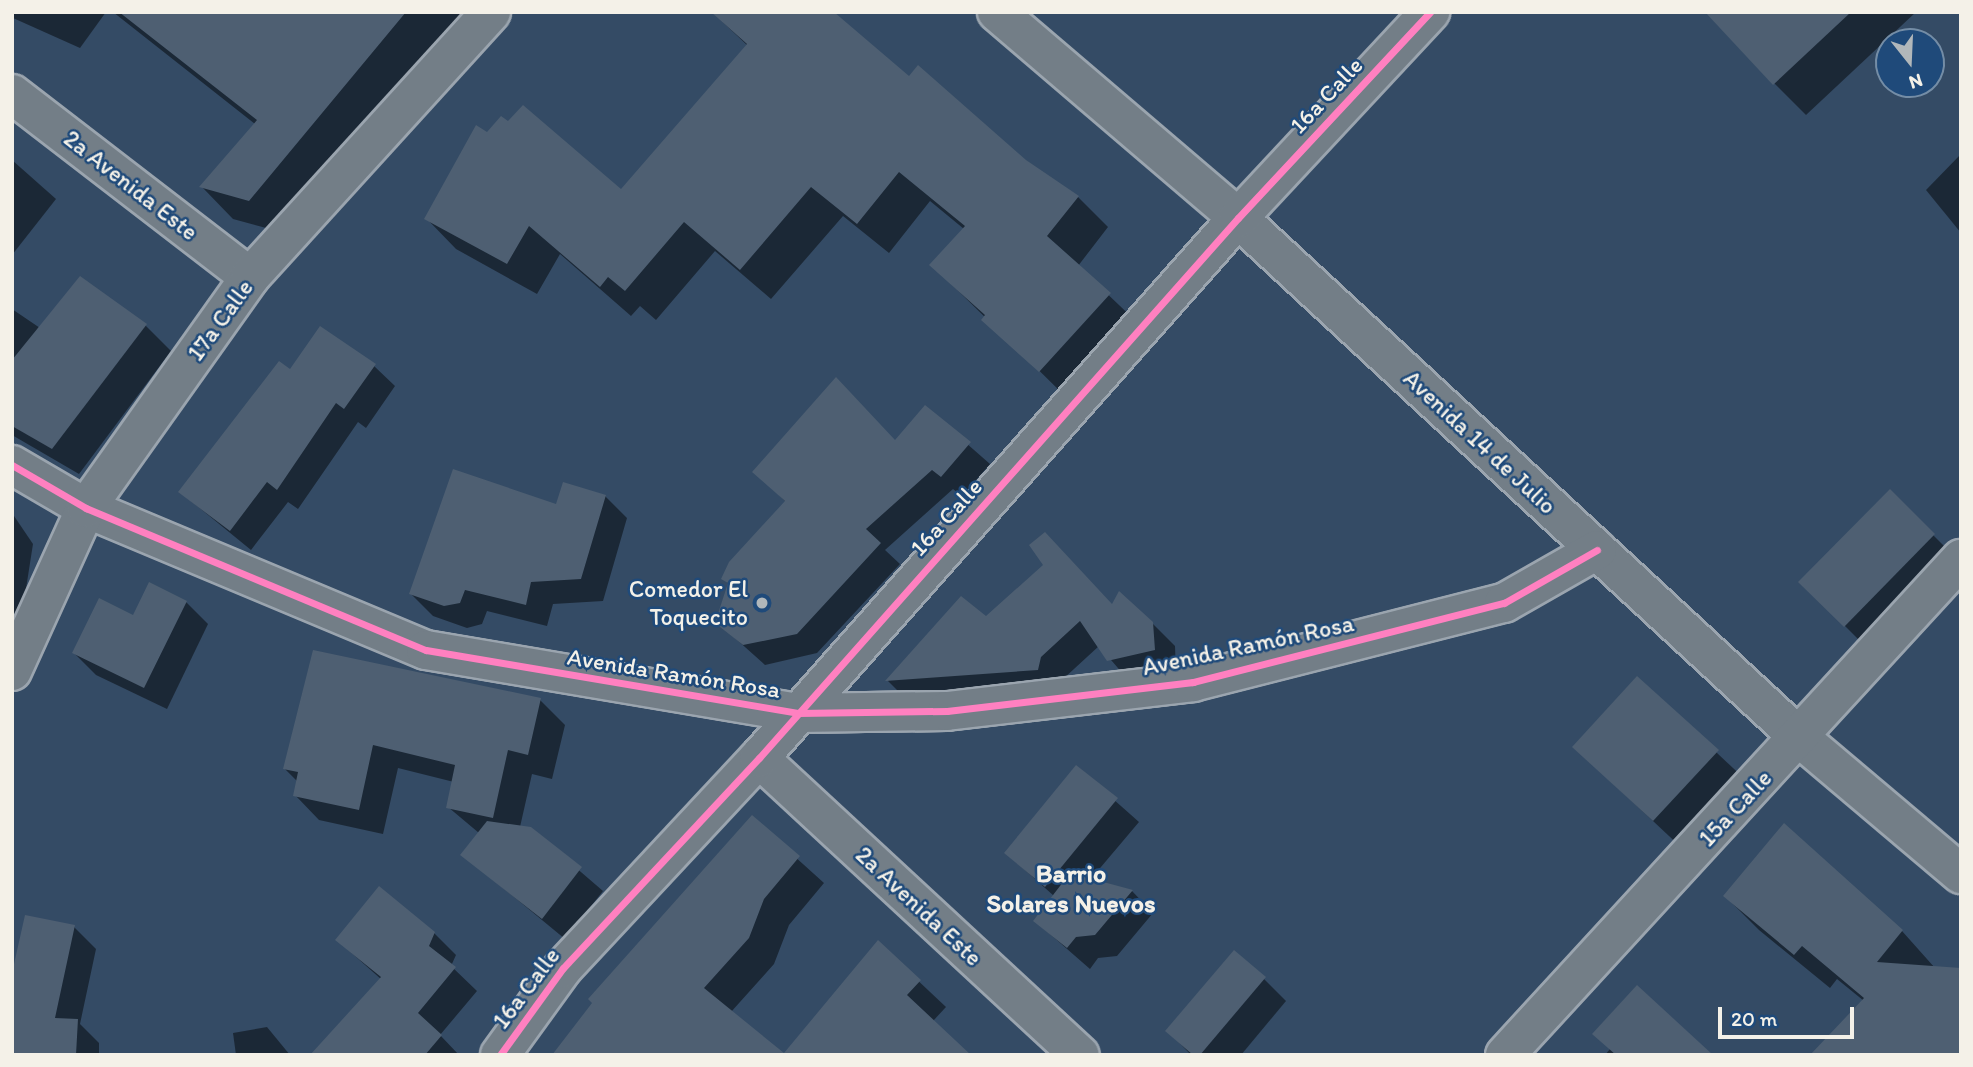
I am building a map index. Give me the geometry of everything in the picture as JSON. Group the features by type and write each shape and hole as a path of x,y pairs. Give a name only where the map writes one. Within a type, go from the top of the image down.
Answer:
{"street":[{"name":"17a Calle","path":"12,671 86,508 250,277 491,12"},
{"name":"Avenida 14 de Julio","path":"997,12 1238,218 1800,738 1961,874"},
{"name":"16a Calle","path":"500,1055 563,968 759,758 1238,218 1430,12"},
{"name":"2a Avenida Este","path":"12,94 250,277"},
{"name":"Avenida Ramón Rosa","path":"12,465 86,508 426,650 798,713 947,711 1193,682 1504,603 1597,550"},
{"name":"15a Calle","path":"1505,1055 1800,738 1961,559"},
{"name":"2a Avenida Este","path":"759,758 1080,1055"}],"building":[{"path":"119,12 406,12 249,201 199,187 257,120"},
{"path":"711,12 834,12 909,76 918,65 1026,160 1079,196 1047,236 1111,293 1039,372 981,320 985,315 929,265 965,226 899,172 857,224 811,187 740,270 684,222 625,291 608,277 600,287 529,226 507,264 424,219 476,125 487,132 501,116 508,121 523,105 621,189 747,44"},
{"path":"1705,12 1851,12 1773,85"},
{"path":"80,276 147,324 52,449 12,426 12,360"},
{"path":"320,326 376,364 344,409 336,403 277,490 267,482 230,531 178,492 279,361 290,369"},
{"path":"836,377 895,440 925,405 971,442 941,477 932,470 866,529 881,543 797,634 743,645 715,623 728,583 721,579 729,562 785,501 752,472"},
{"path":"453,469 556,504 563,482 606,495 581,579 531,582 526,605 465,590 460,603 444,606 409,594"},
{"path":"1890,489 1935,534 1844,627 1798,582"},
{"path":"1045,532 1112,604 1119,591 1153,622 1155,650 1107,661 1080,621 1041,657 1038,670 885,681 961,596 986,616 1043,565 1029,545"},
{"path":"149,582 187,601 144,688 72,653 99,598 133,615"},
{"path":"313,650 541,698 528,755 508,750 493,818 446,808 455,765 373,745 359,810 293,796 298,772 283,769"},
{"path":"1637,676 1719,750 1653,821 1572,747"},
{"path":"1076,765 1118,798 1045,887 1004,853"},
{"path":"752,815 800,856 764,899 749,938 704,988 784,1053 878,940 921,980 907,995 971,1055 552,1055 592,1003 588,999"},
{"path":"487,821 531,827 582,867 542,919 460,855"},
{"path":"1784,823 1903,930 1877,962 1961,968 1961,1055 1810,1055 1864,998 1802,946 1794,955 1723,896"},
{"path":"1070,873 1133,890 1095,935 1076,937 1067,948 1033,921"},
{"path":"379,886 435,932 429,946 456,967 418,1013 442,1035 425,1055 310,1055 381,977 335,940"},
{"path":"25,915 75,925 55,1018 78,1019 76,1055 12,1055 12,973"},
{"path":"1234,950 1266,977 1200,1055 1193,1055 1165,1031"},
{"path":"1637,985 1713,1055 1616,1055 1592,1034"}],"cycle path":[{"path":"500,1055 563,968 759,758 1238,218 1430,12"},
{"path":"12,465 86,508 426,650 798,713 947,711 1193,682 1504,603 1597,550"}],"place":[{"name":"Comedor El Toquecito","path":"762,603"}],"district":[{"name":"Barrio Solares Nuevos","path":"1071,889"}]}
